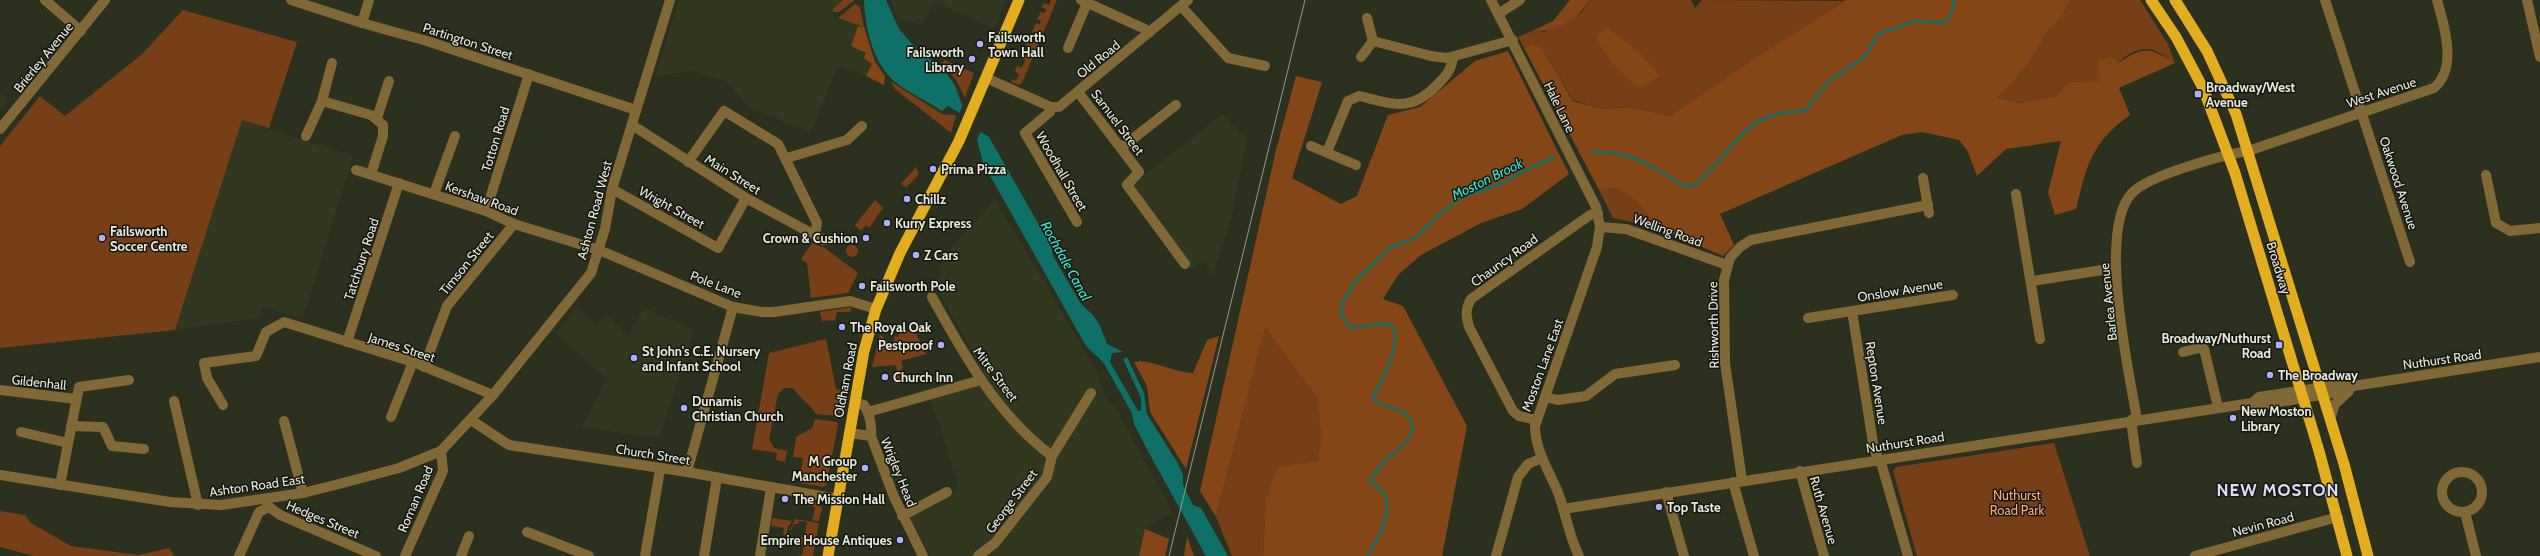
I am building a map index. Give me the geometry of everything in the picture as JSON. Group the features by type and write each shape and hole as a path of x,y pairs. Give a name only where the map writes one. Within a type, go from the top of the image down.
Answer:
{"highway":[{"name":"Oldham Road","path":"828,556 854,403 867,338 876,309 900,253 944,173 962,135 1019,0"},
{"name":"Broadway","path":"2151,0 2190,62 2203,88 2228,154 2302,394 2338,517 2347,556"},
{"name":"Broadway","path":"2175,0 2203,45 2236,114 2322,391 2368,556"}],"street":[{"path":"45,0 81,31"},
{"name":"Brierley Avenue","path":"0,129 106,0"},
{"name":"Partington Street","path":"291,0 362,23 427,41 636,110"},
{"path":"362,23 369,0"},
{"name":"Ashton Road West","path":"441,451 493,395 591,273 605,228 612,189 670,0"},
{"name":"Hale Lane","path":"1491,0 1513,40 1598,213 1600,227"},
{"path":"1498,14 1520,0"},
{"name":"Oakwood Avenue","path":"2325,0 2410,262"},
{"name":"West Avenue","path":"2228,154 2248,151 2434,88 2443,79 2446,62 2446,39 2437,0"},
{"path":"2527,0 2540,57"},
{"path":"1068,48 1084,1 1145,29 1149,34"},
{"path":"1184,3 1228,58 1265,66"},
{"name":"Old Road","path":"1025,133 1050,112 1051,107 1059,107 1149,34 1184,3"},
{"path":"1367,18 1373,41"},
{"path":"1373,41 1430,56 1454,58 1513,40"},
{"path":"1361,57 1373,41"},
{"path":"1327,152 1348,101 1353,97 1359,96 1401,105 1414,103 1426,96 1451,70 1454,58"},
{"path":"306,136 322,101 332,63"},
{"name":"Totton Road","path":"486,210 529,74"},
{"path":"986,78 1051,107"},
{"path":"377,118 389,81"},
{"name":"Samuel Street","path":"1078,92 1139,172 1127,185 1185,264"},
{"path":"322,101 377,118 383,124 383,136 371,174"},
{"path":"1121,148 1176,105"},
{"path":"688,162 724,112 778,144 787,158 847,140 862,126"},
{"name":"Main Street","path":"632,125 746,198 820,237 817,223 787,158"},
{"name":"Woodhall Street","path":"1025,133 1077,222"},
{"path":"434,194 455,136"},
{"path":"1311,146 1356,165"},
{"name":"Barlea Avenue","path":"2137,463 2134,420 2115,268 2122,212 2132,193 2151,181 2228,154"},
{"name":"Kershaw Road","path":"356,170 486,210 514,224 599,250"},
{"path":"2486,175 2496,223 2510,231 2540,228"},
{"name":"Rishworth Drive","path":"1754,556 1738,481 1726,362 1724,280 1727,265 1734,253 1751,240 1928,209 1923,178"},
{"name":"Tatchbury Road","path":"347,342 399,183"},
{"name":"Wright Street","path":"612,189 718,248 746,198"},
{"path":"2016,194 2032,281 2040,339"},
{"name":"Chauncy Road","path":"1536,420 1519,416 1513,411 1469,327 1466,312 1467,307 1477,295 1590,214 1598,213"},
{"name":"Timson Street","path":"424,367 447,306 514,224"},
{"name":"Welling Road","path":"1600,227 1626,229 1727,265"},
{"name":"Moston Lane East","path":"1579,556 1535,437 1536,420 1597,247 1600,227"},
{"name":"Pole Lane","path":"599,250 733,307 762,312 774,312 850,301 876,309"},
{"path":"2032,281 2115,268"},
{"name":"Onslow Avenue","path":"1808,318 1953,295"},
{"name":"Mitre Street","path":"932,297 963,353 981,380 1034,443 1052,456"},
{"path":"687,472 733,307"},
{"name":"Repton Avenue","path":"1852,311 1874,449 1882,466 1908,556"},
{"name":"James Street","path":"223,405 207,378 204,363 256,356 266,332 284,322 413,362 493,395"},
{"path":"2183,352 2199,348 2204,349 2218,407"},
{"name":"Nuthurst Road","path":"1562,509 2218,407 2252,403 2261,405 2302,394 2540,357"},
{"path":"391,417 413,362"},
{"path":"1545,397 1558,400 1586,396 1615,374 1675,364"},
{"path":"60,485 79,387 129,380"},
{"path":"854,403 864,405 868,412 981,380"},
{"path":"2330,419 2335,404 2352,386"},
{"name":"Gildenhall","path":"0,390 76,399"},
{"name":"George Street","path":"978,556 995,544 1047,477 1052,456 1091,393"},
{"path":"174,401 198,505"},
{"name":"Wrigley Head","path":"868,412 872,428 871,436 902,516 923,556"},
{"name":"Church Street","path":"471,420 508,445 660,470 687,472 838,499"},
{"path":"284,421 303,493"},
{"path":"71,426 103,427 112,446 144,449"},
{"path":"21,432 68,444"},
{"path":"849,434 871,436"},
{"name":"Ashton Road East","path":"0,475 198,505 267,503 373,476 441,451"},
{"name":"Roman Road","path":"405,556 443,471 441,451"},
{"path":"1496,556 1518,478 1528,464 1542,458"},
{"path":"645,556 660,470"},
{"name":"Ruth Avenue","path":"1800,471 1824,556"},
{"path":"2458,472 2466,472 2474,476 2482,490 2478,505 2465,512 2454,511 2442,499 2444,482 2458,472"},
{"path":"704,556 717,478"},
{"path":"760,556 771,488"},
{"path":"902,516 948,492"},
{"path":"1666,492 1684,556"},
{"path":"238,556 259,512 267,503"},
{"name":"Hedges Street","path":"267,503 280,515 376,556"},
{"path":"2465,512 2476,556"},
{"name":"Nevin Road","path":"2198,556 2338,517"},
{"path":"527,532 588,556"},
{"path":"461,556 469,536"}],"shaded area":[{"path":"679,0 842,0 833,16 858,26 851,46 866,53 872,64 866,76 839,66 810,132 749,108 725,81 692,71 656,76"},
{"path":"891,0 1006,0 994,28 934,2 922,25 897,19"},
{"path":"1570,0 1590,0 1573,19 1566,24 1550,30 1534,30 1553,21"},
{"path":"1843,0 2070,0 2061,18 2046,33 2036,52 2015,81 1998,98 2020,103 2056,96 2069,82 2100,81 2097,61 2111,57 2118,63 2141,51 2152,51 2175,63 2119,88 2130,115 2107,135 2092,156 2076,209 2055,215 2048,192 2061,141 2006,149 1977,176 1967,150 1959,140 1922,132 1902,135 1720,214 1734,245 1723,256 1659,228 1637,202 1617,188 1599,190 1524,48 1532,44 1542,48 1573,101 1602,109 1628,107 1670,116 1753,59 1845,1"},
{"path":"858,26 864,27 875,62 885,76 884,85 866,76 872,64 864,58 866,53 851,46"},
{"path":"1607,27 1641,55 1660,76 1640,88 1614,65 1595,36"},
{"path":"1508,51 1569,174 1522,209 1481,223 1421,255 1398,275 1383,299 1403,306 1467,426 1442,556 1263,556 1266,499 1277,468 1318,461 1322,435 1317,398 1265,327 1216,517 1200,491 1276,150 1296,76 1322,82 1292,178 1341,204 1357,196 1388,115 1420,107 1475,61"},
{"path":"0,94 6,97 7,102 0,111"},
{"path":"1222,115 1247,139 1231,219 1213,275 1204,261 1191,269 1130,186"},
{"path":"242,120 353,156 303,318 264,306 259,318 175,330"},
{"path":"995,199 1096,370 1108,404 1116,408 1172,512 1145,529 1139,556 930,556 909,514 958,488 947,446 929,397 980,384 990,384 935,285 942,273 937,269 955,244"},
{"name":"St John's C.E. Nursery and Infant School","path":"577,308 597,325 606,315 628,336 644,308 694,330 659,438 581,427 607,380 556,333"},
{"path":"1219,336 1186,469 1150,412 1147,386 1134,362 1147,362 1177,371 1193,373 1207,340"},
{"path":"1145,529 1169,539 1165,556 1139,556"},
{"path":"1187,537 1194,556 1184,556"}],"green space":[{"path":"843,0 855,0 839,12 833,12 833,9"},
{"path":"1051,0 1057,0 1022,83 1019,85 1011,82 1012,79 1016,81 1019,74 1015,72 1017,66 1022,68 1025,60 1021,58 1023,54 1027,55 1030,48 1026,46 1028,40 1032,42 1036,34 1032,32 1036,23 1040,24 1041,21 1037,19 1041,12 1045,13 1046,9 1042,8 1044,3 1049,5"},
{"path":"1590,0 1691,0 1695,8 1702,0 1845,1 1753,59 1670,116 1628,107 1602,109 1573,100 1542,48 1532,44 1524,48 1518,37 1534,30 1544,32 1582,12"},
{"path":"2070,0 2140,0 2168,44 2175,63 2153,50 2138,50 2123,58 2100,81 2070,82 2056,96 2020,103 1998,98 2015,81 2036,52 2046,33 2061,18"},
{"path":"855,4 860,7 864,27 838,18"},
{"name":"Failsworth Soccer Centre","path":"183,10 297,42 269,128 242,120 175,330 0,348 0,146 40,96 65,116 141,55"},
{"path":"944,60 974,73 965,98 956,80 942,64"},
{"path":"890,81 942,114 956,115 951,133 895,89"},
{"path":"916,167 919,174 906,188 901,184"},
{"path":"1617,188 1637,202 1659,228 1613,218 1599,190"},
{"path":"875,200 883,208 869,228 866,225 861,231 855,225"},
{"path":"812,243 825,248 858,273 848,293 811,298 807,263 801,259"},
{"path":"854,245 857,246 857,256 850,257 847,256 846,249 847,246"},
{"path":"851,307 851,312 837,312 835,320 822,321 820,312"},
{"path":"1265,326 1317,398 1323,435 1318,461 1266,499 1263,556 1232,556 1216,517"},
{"path":"901,329 916,334 926,354 901,361 903,368 898,373 902,383 895,384 893,379 897,378 896,365 872,367 880,334 892,346 895,336 898,337"},
{"path":"826,339 836,389 845,391 840,413 837,416 816,414 793,388 784,388 778,394 769,439 774,448 787,451 785,462 776,460 777,453 752,449 769,353"},
{"path":"815,419 837,422 838,425 826,486 823,487 799,483 803,458 793,457 796,437 812,428"},
{"name":"Nuthurst Road Park","path":"2054,443 2090,556 1917,556 1893,471 1896,467"},
{"path":"796,499 819,503 822,508 819,521 810,520 813,519 815,507 796,503 794,517"},
{"path":"0,511 25,515 31,523 71,546 138,555 170,548 174,556 34,556 0,547"},
{"path":"772,518 792,521 788,527 786,535 783,535 784,528 771,526"},
{"path":"795,519 819,523 813,556 797,556 802,555 804,545 800,544 801,537 805,537 807,522 799,521 798,524 793,524 792,530 790,530"}],"water":[{"path":"864,0 886,0 899,29 914,46 944,70 955,85 962,105 981,132 989,137 1051,246 1053,256 1081,304 1093,315 1100,326 1107,344 1123,352 1112,353 1110,362 1138,411 1141,411 1141,398 1123,359 1127,357 1144,393 1147,414 1177,462 1183,474 1183,485 1193,505 1201,508 1228,556 1206,556 1149,453 1134,424 1132,413 1103,362 1086,346 983,163 977,140 958,112 948,106 942,111 906,90 887,74 881,65 868,33"}],"pier":[{"path":"964,102 982,128 976,142 958,116"}],"waterway":[{"name":"Moston Brook","path":"1592,152 1629,156 1680,183 1693,186 1703,178 1737,140 1756,123 1772,115 1806,110 1829,81 1865,57 1878,34 1915,21 1944,23 1951,15 1955,0"},
{"name":"Moston Brook","path":"1367,556 1383,526 1387,509 1387,501 1384,494 1370,481 1382,464 1408,440 1413,428 1407,415 1401,411 1376,402 1373,397 1392,355 1395,329 1387,323 1351,328 1341,315 1342,303 1356,280 1391,247 1415,238 1448,207 1467,195 1501,184 1536,165 1554,158"}],"tram line":[{"path":"1169,556 1305,0"}],"place":[{"name":"Failsworth Town Hall","path":"980,44"},
{"name":"Failsworth Library","path":"972,59"},
{"name":"Broadway/West Avenue","path":"2198,94"},
{"name":"Prima Pizza","path":"933,169"},
{"name":"Chillz","path":"907,199"},
{"name":"Kurry Express","path":"887,223"},
{"name":"Failsworth Soccer Centre","path":"102,238"},
{"name":"Crown & Cushion","path":"866,238"},
{"name":"Z Cars","path":"916,255"},
{"name":"Failsworth Pole","path":"862,286"},
{"name":"The Royal Oak","path":"842,327"},
{"name":"Pestproof","path":"941,345"},
{"name":"Broadway/Nuthurst Road","path":"2279,345"},
{"name":"St John's C.E. Nursery and Infant School","path":"634,358"},
{"name":"The Broadway","path":"2270,375"},
{"name":"Church Inn","path":"885,377"},
{"name":"Dunamis Christian Church","path":"684,408"},
{"name":"New Moston Library","path":"2233,418"},
{"name":"M Group Manchester","path":"865,468"},
{"name":"The Mission Hall","path":"785,499"},
{"name":"Top Taste","path":"1659,507"},
{"name":"Empire House Antiques","path":"900,540"}],"district":[{"name":"NEW MOSTON","path":"2278,490"}],"water label":[{"name":"Rochdale Canal","path":"1066,261"}]}
